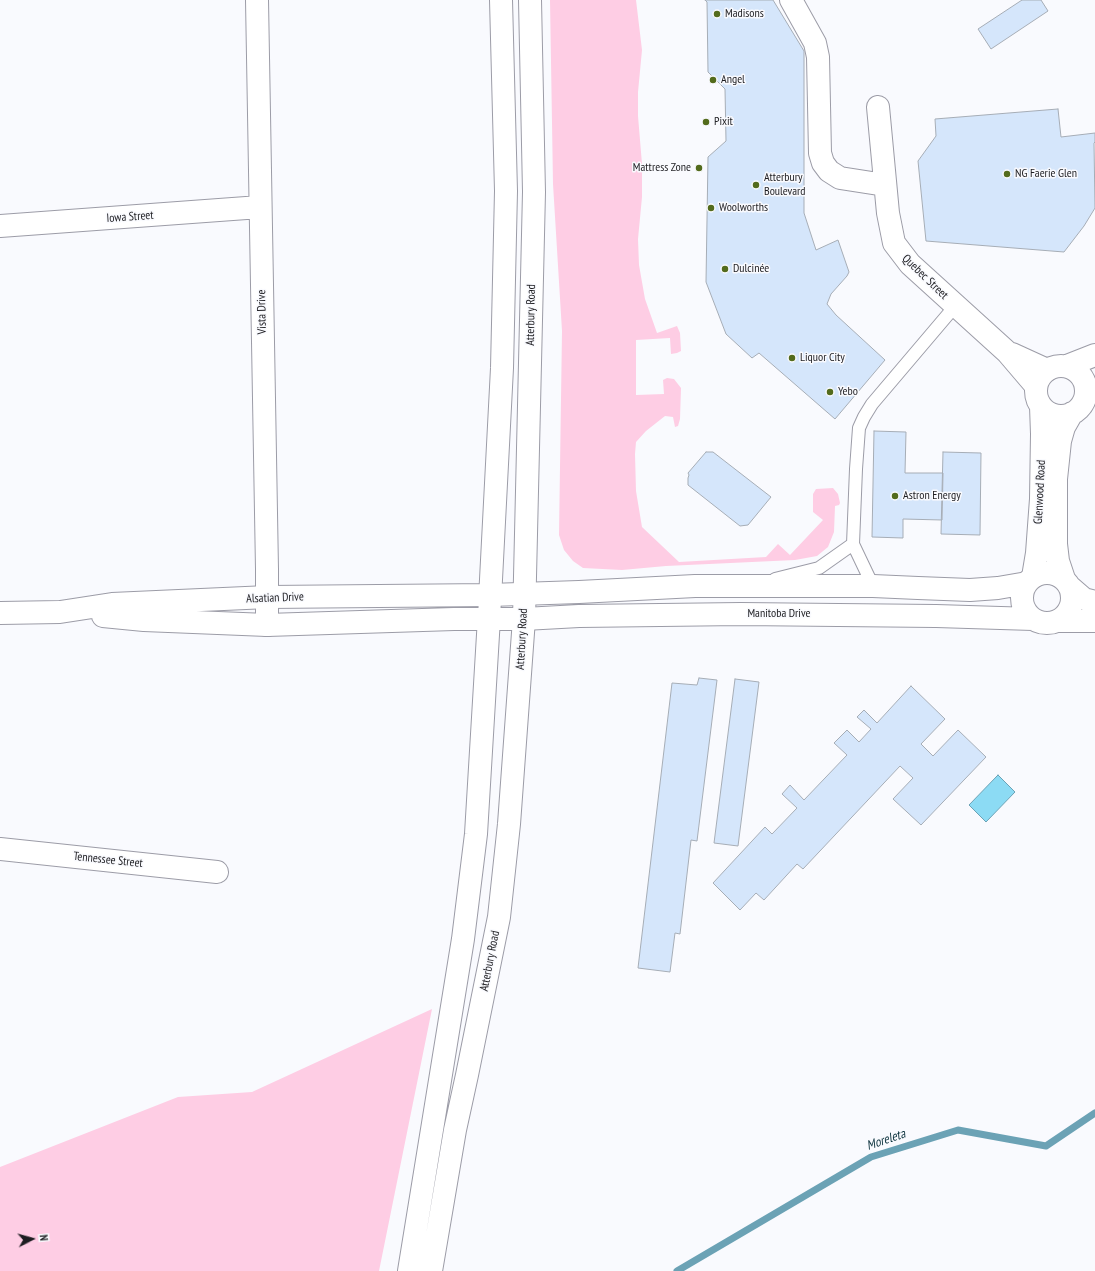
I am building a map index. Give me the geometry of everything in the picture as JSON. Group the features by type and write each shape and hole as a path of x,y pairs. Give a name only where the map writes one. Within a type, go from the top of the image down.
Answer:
{"street":[{"name":"Vista Drive","path":"257,0 268,597 267,625"},
{"path":"409,1271 420,1195 443,1068 463,939 476,834 502,368 505,198 501,0"},
{"path":"791,0 815,43 818,57 820,153 823,163 830,171 840,178 885,186"},
{"name":"Atterbury Road","path":"431,1271 442,1198 455,1130 499,917 510,824 524,619 534,192 531,4"},
{"name":"Quebec Street","path":"878,107 885,186 894,243 910,264 1007,352 1048,382"},
{"name":"Iowa Street","path":"0,226 260,207"},
{"path":"1048,382 1095,355"},
{"path":"1076,370 1090,376 1084,402 1072,413 1060,416 1053,415 1046,411 1048,382 1076,370"},
{"name":"Glenwood Road","path":"1030,580 1037,553 1041,499 1042,434 1048,382"},
{"name":"Glenwood Road","path":"1066,582 1058,561 1056,544 1056,479 1060,441 1064,427 1072,413"},
{"path":"524,594 749,585 873,586 970,590 998,588 1030,580 1041,573 1049,573 1057,575 1084,599 1095,602"},
{"path":"1030,580 1023,591 1022,600 1027,613 1033,619 1045,623 1058,621 1095,621"},
{"path":"1058,621 1064,616 1071,606 1072,593 1066,582"},
{"name":"Alsatian Drive","path":"60,612 112,604 268,597 524,594"},
{"name":"Alsatian Drive","path":"0,613 60,612 144,620 267,625 489,618"},
{"name":"Manitoba Drive","path":"489,618 524,619 579,616 741,614 936,616 1033,619"},
{"name":"Tennessee Street","path":"0,848 217,872"}],"lane":[{"path":"873,586 853,544 859,428 864,417 880,394 956,305"},
{"path":"749,585 819,568 853,544"}],"shaded area":[{"path":"550,0 636,0 642,50 638,92 638,116 642,164 642,197 638,239 639,265 645,299 657,333 677,326 680,333 681,351 671,354 670,338 636,340 636,395 664,394 663,380 667,378 674,379 681,388 680,419 678,426 675,427 673,417 665,416 646,431 636,442 636,491 642,527 679,562 766,557 778,544 790,555 823,520 813,512 813,494 816,489 833,488 838,494 840,503 839,505 835,506 834,532 828,547 817,556 795,560 666,566 622,570 583,568 573,561 564,550 559,535 562,331 553,184"},
{"path":"432,1009 379,1271 0,1271 0,1167 178,1097 252,1092"}],"water":[{"path":"998,775 1015,792 986,822 969,805"}],"building":[{"name":"Atterbury Boulevard","path":"705,0 773,0 804,51 804,213 816,250 838,240 849,272 831,294 827,304 836,315 885,360 835,419 759,353 752,358 726,334 706,282 708,157 726,141 725,89 708,72 707,2"},
{"path":"1022,0 1041,0 1048,11 991,49 978,29"},
{"name":"NG Faerie Glen","path":"1058,109 1061,137 1095,133 1095,208 1084,226 1064,252 926,241 918,161 936,136 935,119"},
{"path":"874,431 906,432 905,473 943,473 942,520 903,519 903,538 872,537"},
{"path":"706,452 713,452 771,497 748,525 740,526 688,485 688,473"},
{"path":"943,452 981,453 980,535 941,534"},
{"path":"699,678 717,680 697,841 691,840 680,934 675,933 670,972 638,968 672,683 697,685"},
{"path":"735,679 759,682 738,846 714,843"},
{"path":"911,686 945,719 921,744 933,756 958,730 986,757 921,825 893,799 913,778 900,766 803,869 797,864 764,900 756,893 740,910 713,883 765,827 772,834 797,808 782,794 790,785 804,800 847,755 834,743 847,730 859,742 871,729 857,717 864,710 877,723"}],"waterway":[{"name":"Moreleta","path":"677,1271 871,1157 958,1130 1046,1146 1095,1113"}],"place":[{"name":"Madisons","path":"717,14"},
{"name":"Angel","path":"713,80"},
{"name":"Pixit","path":"706,122"},
{"name":"Mattress Zone","path":"699,168"},
{"name":"NG Faerie Glen","path":"1007,174"},
{"name":"Atterbury Boulevard","path":"756,185"},
{"name":"Woolworths","path":"711,208"},
{"name":"Dulcinée","path":"725,269"},
{"name":"Liquor City","path":"792,358"},
{"name":"Yebo","path":"830,392"},
{"name":"Astron Energy","path":"895,496"}]}
